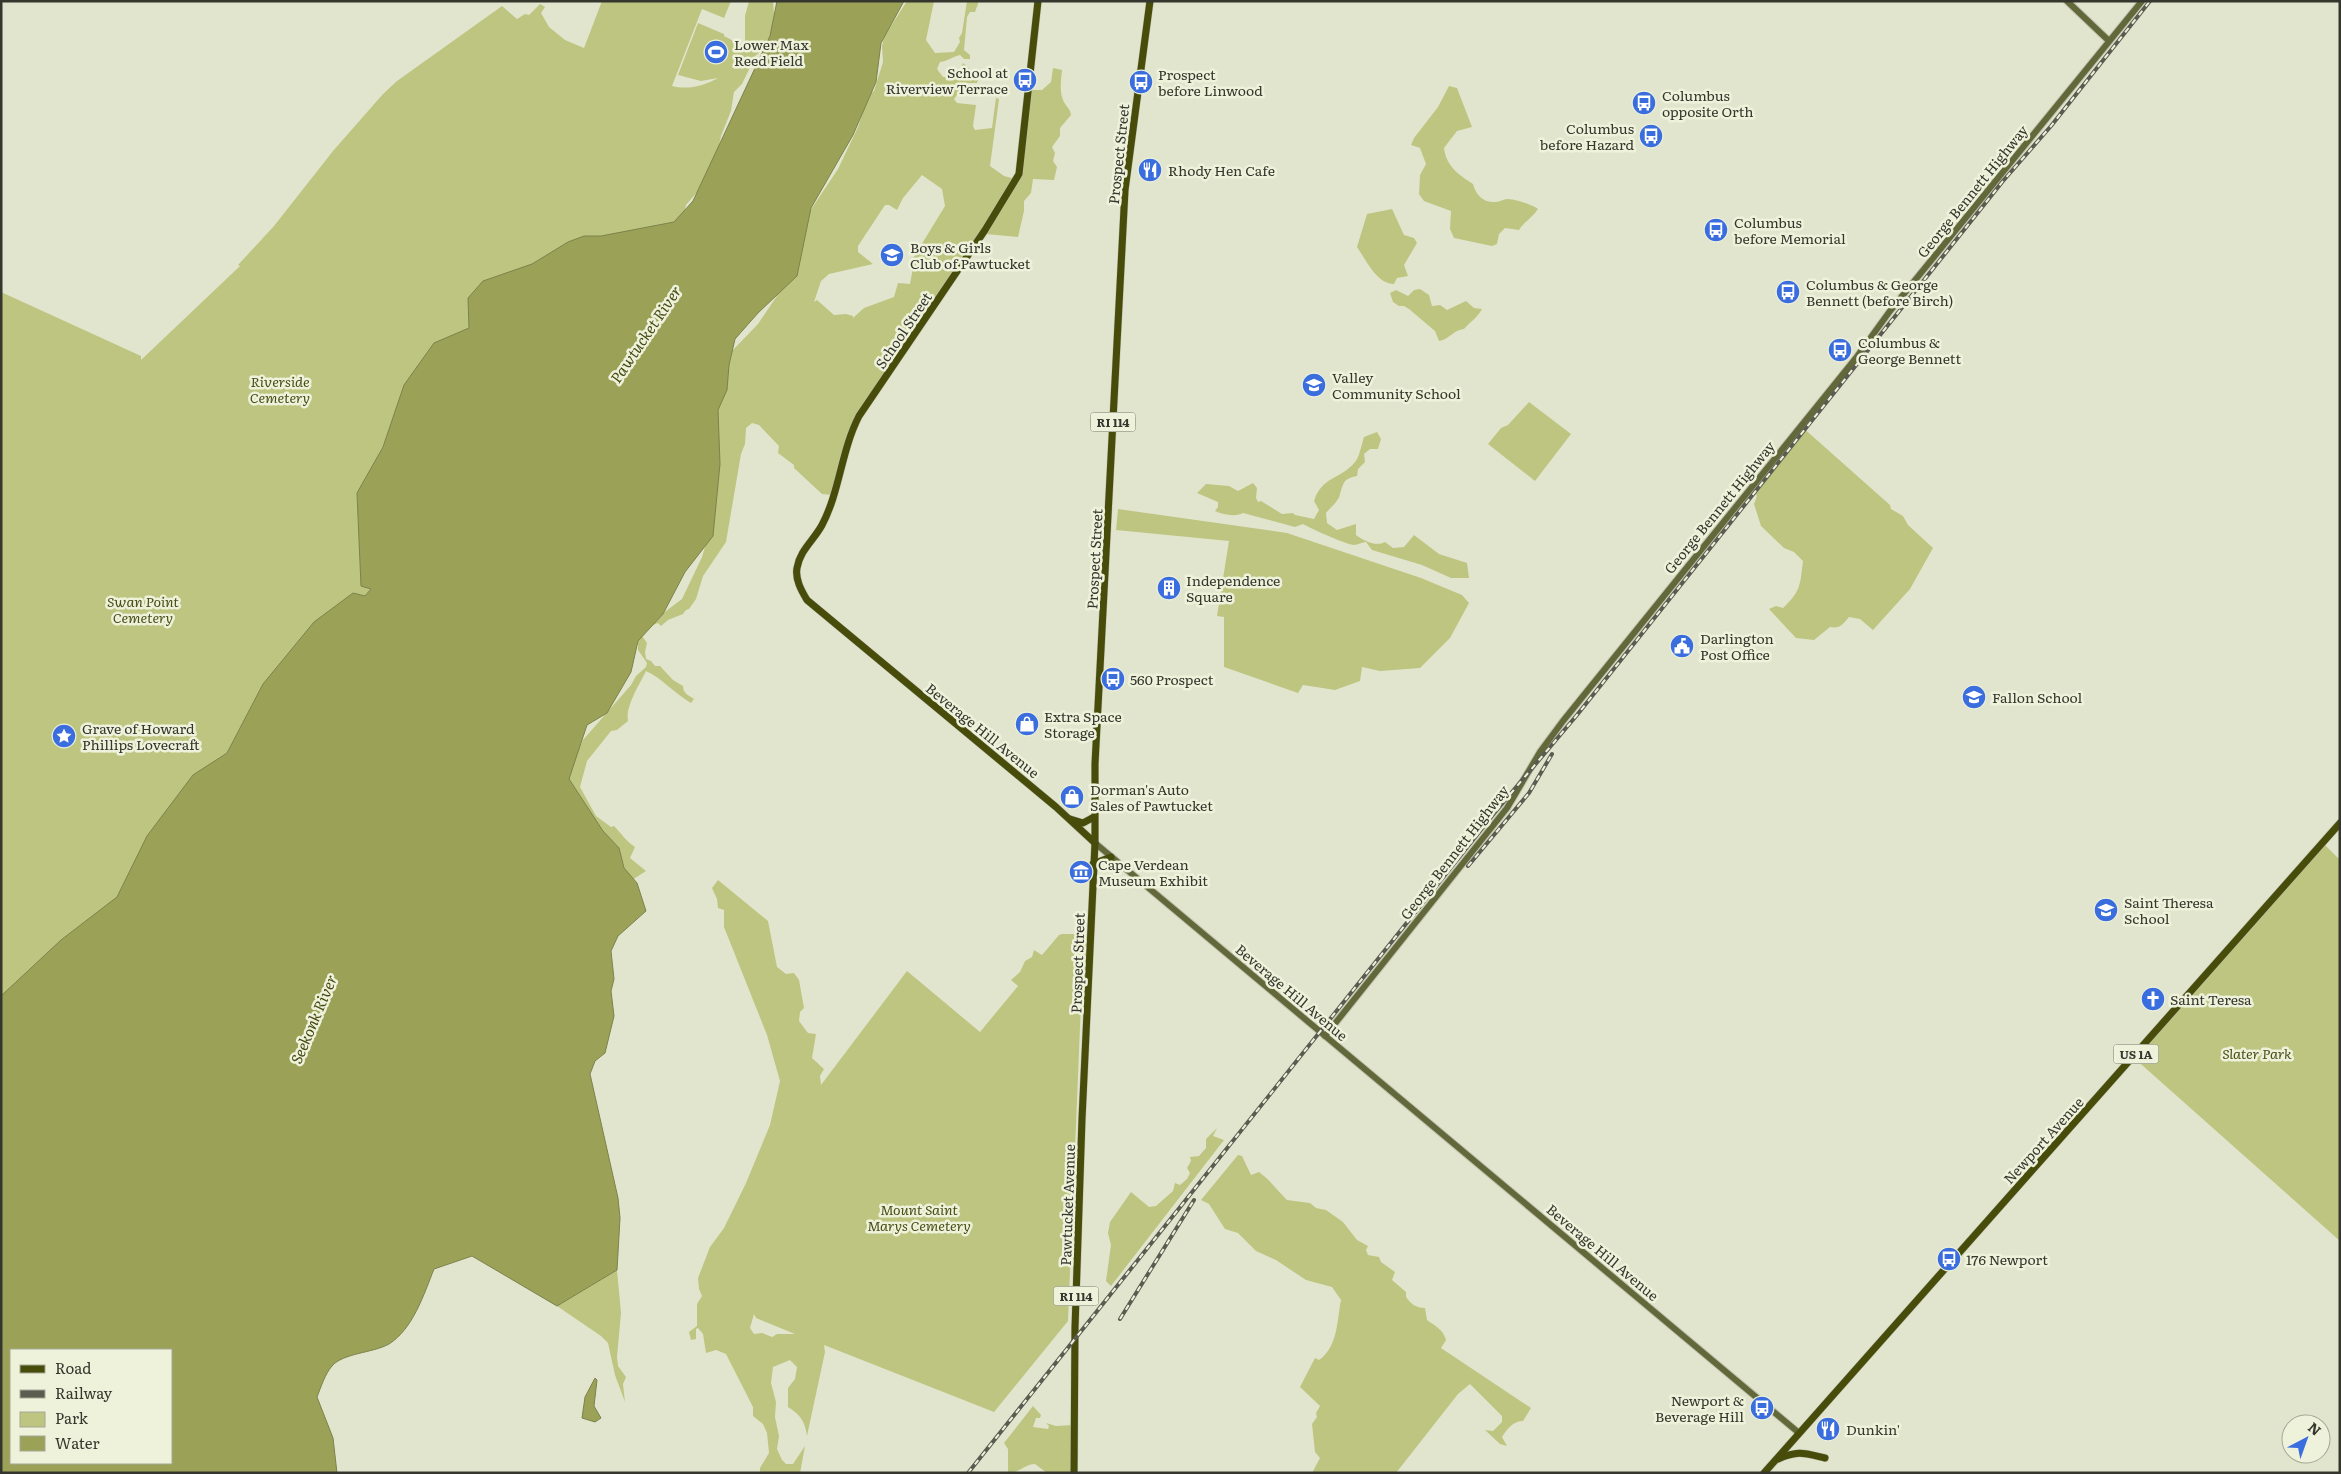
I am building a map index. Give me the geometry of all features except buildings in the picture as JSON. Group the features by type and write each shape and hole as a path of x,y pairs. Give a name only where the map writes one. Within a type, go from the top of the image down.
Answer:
{"main road":[{"name":"School Street","path":"801,554 821,528 828,514 852,431 859,416 975,245 1019,174 1038,1"},
{"name":"Prospect Street","path":"1082,1119 1095,843 1094,817 1125,190 1150,1"},
{"path":"2066,1 2108,40"},
{"name":"George Bennett Highway","path":"1325,1036 1507,808 1540,752 1563,721 1582,701 1844,373 1890,311 2142,1"},
{"name":"Beverage Hill Avenue","path":"801,554 797,570 798,580 807,600 1799,1433"},
{"path":"1070,819 1083,823 1094,817"},
{"name":"Newport Avenue","path":"1764,1473 2340,823"},
{"path":"1093,864 1111,856"},
{"name":"Pawtucket Avenue","path":"1074,1473 1075,1338 1082,1119"},
{"path":"1776,1460 1796,1452 1805,1452 1825,1458"}],"green space":[{"path":"602,1 731,1 724,18 702,9 672,86 684,88 702,85 718,78 701,81 678,75 698,23 724,34 724,36 745,47 745,16 749,1 773,1 775,28 768,47 756,55 742,84 734,92 731,111 721,136 717,154 698,191 686,205 684,214 677,222 660,225 469,328 385,442 357,496 358,512 372,588 369,593 255,700 227,753 220,757 116,899 1,999 1,292 141,356 141,360 240,266 238,265 274,226 333,151 383,94 397,81 502,6 517,19 525,14 529,15 540,4 545,7 541,13 549,27 565,40 584,48"},
{"path":"907,1 934,1 926,40 935,53 954,52 960,42 959,38 962,33 967,1 979,1 975,12 970,12 967,17 964,50 970,55 970,59 964,59 960,55 940,62 937,69 943,77 962,77 968,70 961,67 963,63 979,77 977,83 966,83 954,99 957,103 976,105 973,126 975,130 992,128 996,98 999,99 990,166 1004,176 1016,179 1028,90 1042,90 1051,82 1053,68 1062,70 1061,95 1071,115 1060,128 1060,136 1052,147 1055,153 1053,161 1057,167 1054,180 1033,179 1031,193 1024,201 1024,211 1018,237 986,234 852,430 833,495 822,494 794,468 794,465 778,453 779,446 759,425 752,423 746,428 745,444 741,454 726,542 703,576 696,599 689,609 661,626 658,623 648,627 642,636 647,643 646,659 655,666 660,666 673,680 683,686 685,692 694,699 691,703 646,671 631,702 628,721 617,730 611,731 587,761 580,787 596,816 611,827 614,826 635,847 630,858 646,871 629,882 565,793 571,783 565,779 583,740 631,685 636,676 646,667 647,663 638,650 638,639 646,626 682,599 702,557 709,533 716,415 727,365 732,351 758,324 787,281 808,214 838,169 858,127 869,94 874,91 883,62 882,46 884,37","holes":["922,175 942,189 945,206 912,260 913,268 910,284 898,283 894,297 864,308 853,318 853,316 846,314 834,315 817,300 814,302 821,281 829,274 873,264 858,252 858,246 885,205 889,205 897,210 903,198"]},
{"path":"1449,86 1457,88 1472,127 1457,131 1444,148 1450,165 1473,184 1478,195 1484,200 1491,202 1506,199 1520,201 1538,209 1519,230 1505,228 1499,234 1497,244 1492,246 1454,238 1450,229 1451,211 1424,201 1419,194 1420,175 1426,164 1420,148 1411,145 1414,138 1438,107"},
{"path":"1392,209 1404,235 1414,238 1417,243 1404,265 1408,276 1397,278 1394,284 1388,283 1377,276 1357,247 1367,214"},
{"path":"1420,289 1429,295 1432,306 1440,305 1447,310 1466,301 1474,308 1482,309 1464,329 1439,341 1435,331 1409,309 1393,302 1390,293 1396,290 1408,296 1414,290"},
{"path":"1529,402 1571,434 1535,481 1488,444 1501,428 1508,425"},
{"path":"1801,426 1890,505 1891,509 1903,516 1908,525 1933,548 1910,589 1873,630 1860,619 1849,617 1841,625 1830,627 1814,640 1796,638 1769,609 1776,606 1783,608 1793,597 1799,587 1803,561 1794,552 1784,548 1761,526 1754,504 1757,496 1751,488"},
{"path":"1377,432 1381,439 1378,449 1370,449 1364,454 1365,462 1358,469 1357,476 1345,481 1338,499 1326,513 1327,523 1337,530 1356,524 1356,535 1359,537 1374,544 1385,542 1393,548 1404,547 1414,535 1439,554 1467,563 1469,578 1451,578 1422,565 1372,550 1366,542 1356,545 1350,544 1303,524 1295,527 1243,513 1233,515 1222,514 1215,511 1218,507 1218,502 1197,493 1206,484 1229,486 1238,491 1253,483 1257,488 1256,498 1258,502 1261,501 1282,514 1293,513 1314,519 1319,510 1314,501 1317,493 1327,482 1355,462 1364,437"},
{"path":"1118,509 1287,533 1421,578 1462,595 1469,603 1450,638 1420,668 1380,671 1362,667 1360,681 1335,690 1303,685 1298,693 1224,667 1224,617 1217,616 1229,541 1116,530"},
{"name":"Slater Park","path":"2325,845 2340,860 2340,1241 2133,1057"},
{"name":"Mount Saint Marys Cemetery","path":"718,880 768,921 777,967 786,974 794,973 799,980 804,1008 800,1012 799,1021 808,1033 816,1034 812,1058 824,1069 820,1076 821,1085 907,971 980,1032 1018,986 1011,980 1020,972 1025,961 1032,957 1034,950 1042,955 1062,934 1090,934 1088,977 1082,978 1068,1321 994,1412 824,1345 825,1352 807,1436 802,1419 788,1407 788,1388 795,1379 797,1367 790,1360 773,1367 771,1383 776,1402 775,1417 779,1436 777,1449 786,1464 793,1464 805,1446 800,1473 760,1473 760,1468 769,1453 767,1433 763,1424 753,1416 753,1407 726,1354 716,1350 706,1353 703,1334 698,1328 696,1329 696,1339 691,1340 689,1332 697,1326 697,1304 702,1296 698,1278 710,1247 724,1228 746,1183 770,1125 780,1081 767,1035 724,927 724,910 718,908 717,899 712,888","holes":["754,1314 756,1318 795,1334 777,1334 772,1337 762,1333 754,1334 750,1328"]},
{"path":"1217,1128 1213,1136 1224,1140 1111,1286 1106,1281 1111,1245 1108,1233 1110,1222 1131,1192 1149,1207 1156,1206 1173,1191 1175,1183 1180,1185 1187,1179 1190,1173 1187,1168 1191,1161 1190,1157 1199,1156 1206,1148 1206,1139"},
{"path":"1238,1155 1242,1156 1251,1175 1259,1172 1287,1200 1310,1203 1316,1208 1326,1210 1343,1222 1357,1240 1368,1246 1366,1250 1368,1255 1379,1257 1381,1262 1395,1272 1392,1280 1406,1292 1406,1297 1410,1302 1425,1308 1427,1320 1445,1336 1446,1340 1441,1348 1531,1408 1523,1421 1513,1424 1502,1437 1507,1446 1500,1444 1485,1430 1493,1431 1502,1422 1502,1416 1470,1384 1458,1394 1396,1473 1312,1473 1320,1458 1315,1452 1312,1424 1317,1417 1316,1413 1320,1406 1300,1387 1315,1358 1319,1360 1330,1348 1336,1333 1341,1300 1332,1287 1306,1280 1276,1260 1256,1251 1238,1233 1225,1229 1209,1204 1201,1200"},
{"path":"617,1270 621,1313 617,1357 618,1366 626,1377 623,1384 625,1402 615,1375 608,1343 601,1336 557,1306"},
{"path":"1033,1406 1041,1415 1040,1418 1036,1418 1033,1427 1048,1429 1049,1426 1046,1423 1056,1426 1073,1425 1072,1473 1047,1473 1035,1464 1008,1473 1008,1449 1004,1443"}],"water":[{"path":"777,1 904,1 881,43 876,82 853,135 811,208 797,276 758,313 735,339 729,365 727,390 718,410 720,464 713,536 685,572 663,614 638,641 631,672 607,713 587,725 569,779 603,831 619,848 624,868 637,883 646,911 618,936 611,951 614,979 611,991 614,1016 605,1053 595,1061 590,1074 618,1198 620,1218 617,1270 557,1306 472,1256 434,1269 417,1310 405,1329 397,1337 382,1347 343,1358 332,1366 325,1377 317,1397 333,1438 337,1473 1,1473 1,996 61,940 117,897 147,836 193,775 227,753 263,684 314,622 353,593 365,596 371,589 361,586 357,493 383,447 404,385 434,343 469,328 468,298 483,281 532,264 568,242 584,236 601,236 674,222 693,201 770,36"},
{"path":"595,1378 597,1380 594,1406 601,1418 595,1422 582,1418 585,1397"}],"railway":[{"path":"968,1473 1496,811 1577,715 2003,181 2051,126 2150,1"},
{"path":"1468,866 1529,793 1552,754"},
{"path":"1120,1319 1194,1200"}],"place":[{"name":"Lower Max Reed Field","path":"716,52"},
{"name":"School at Riverview Terrace","path":"1025,80"},
{"name":"Prospect before Linwood","path":"1141,82"},
{"name":"Columbus opposite Orth","path":"1644,103"},
{"name":"Columbus before Hazard","path":"1651,136"},
{"name":"Rhody Hen Cafe","path":"1150,170"},
{"name":"Columbus before Memorial","path":"1716,230"},
{"name":"Boys & Girls Club of Pawtucket","path":"892,255"},
{"name":"Columbus & George Bennett (before Birch)","path":"1788,292"},
{"name":"Columbus & George Bennett","path":"1840,350"},
{"name":"Valley Community School","path":"1314,385"},
{"name":"Independence Square","path":"1169,588"},
{"name":"Darlington Post Office","path":"1682,646"},
{"name":"560 Prospect","path":"1113,679"},
{"name":"Fallon School","path":"1974,697"},
{"name":"Extra Space Storage","path":"1027,724"},
{"name":"Grave of Howard Phillips Lovecraft","path":"64,736"},
{"name":"Dorman's Auto Sales of Pawtucket","path":"1072,797"},
{"name":"Cape Verdean Museum Exhibit","path":"1081,872"},
{"name":"Saint Theresa School","path":"2106,910"},
{"name":"Saint Teresa","path":"2153,999"},
{"name":"176 Newport","path":"1949,1259"},
{"name":"Newport & Beverage Hill","path":"1762,1408"},
{"name":"Dunkin'","path":"1828,1429"}],"water label":[{"name":"Pawtucket River","path":"645,334"},
{"name":"Seekonk River","path":"313,1019"}],"park label":[{"name":"Riverside Cemetery","path":"280,390"},
{"name":"Swan Point Cemetery","path":"143,610"}]}
